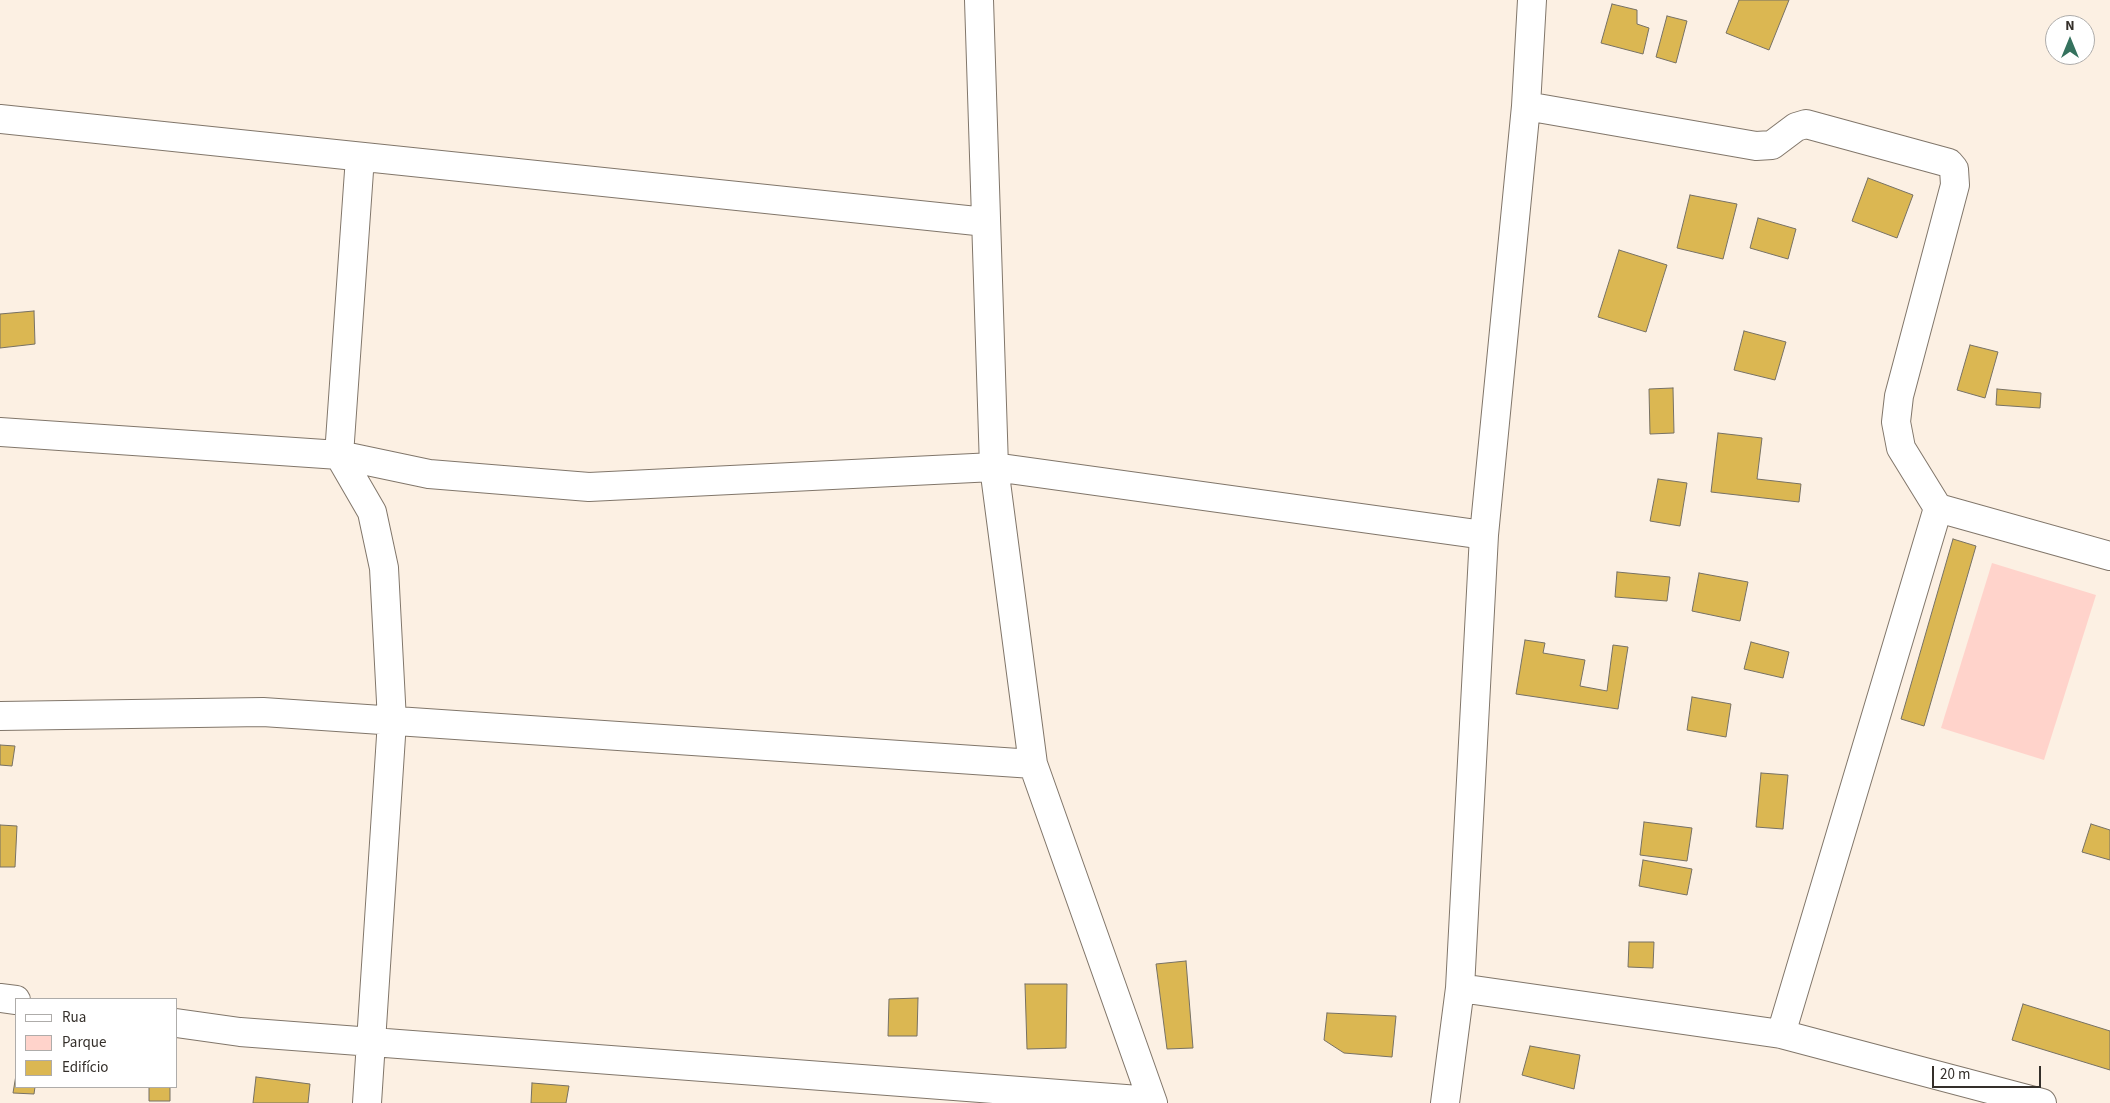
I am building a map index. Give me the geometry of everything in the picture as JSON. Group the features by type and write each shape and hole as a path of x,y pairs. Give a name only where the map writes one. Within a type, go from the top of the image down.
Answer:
{"street":[{"path":"178,1023 240,1032 1153,1102 1033,764 994,467 979,0"},
{"path":"1445,1103 1460,988 1484,535 1526,106 1532,0"},
{"path":"1526,106 1756,146 1772,145 1796,127 1806,124 1949,163 1954,169 1955,185 1899,396 1896,422 1901,448 1938,508 2110,556"},
{"path":"0,120 986,222"},
{"path":"360,157 340,455 372,512 384,568 392,721 367,1103"},
{"path":"0,432 340,455 429,474 589,487 994,467 1484,535"},
{"path":"1781,1034 1938,508"},
{"path":"0,716 263,712 1033,764"},
{"path":"1460,988 1781,1034 2042,1103"},
{"path":"0,998 15,1000"}],"green space":[{"path":"1992,563 2096,595 2044,760 1941,728"}],"building":[{"path":"1739,0 1789,0 1769,50 1726,33"},
{"path":"1612,4 1637,10 1637,24 1649,28 1643,54 1601,43"},
{"path":"1667,16 1687,21 1676,63 1656,57"},
{"path":"1868,178 1913,195 1897,238 1852,221"},
{"path":"1690,195 1737,204 1723,259 1677,248"},
{"path":"1758,218 1796,229 1788,259 1750,248"},
{"path":"1619,250 1667,265 1646,332 1598,317"},
{"path":"34,311 35,344 0,348 0,314"},
{"path":"1744,331 1786,342 1775,380 1734,370"},
{"path":"1970,345 1998,352 1985,398 1957,390"},
{"path":"1673,388 1674,433 1650,434 1649,389"},
{"path":"1997,389 2041,393 2040,408 1996,405"},
{"path":"1718,433 1762,438 1757,479 1801,484 1799,502 1711,492"},
{"path":"1658,479 1687,483 1680,526 1650,521"},
{"path":"1953,539 1976,546 1924,726 1901,719"},
{"path":"1617,572 1670,577 1667,601 1615,597"},
{"path":"1699,573 1748,582 1740,621 1692,611"},
{"path":"1525,640 1545,643 1543,653 1585,660 1580,686 1607,691 1613,645 1628,647 1618,709 1516,694"},
{"path":"1751,642 1789,652 1783,678 1744,669"},
{"path":"1692,697 1731,704 1726,737 1687,730"},
{"path":"0,745 15,746 12,766 0,765"},
{"path":"1761,773 1788,775 1783,829 1756,827"},
{"path":"1644,822 1692,828 1687,861 1640,855"},
{"path":"2091,824 2110,830 2110,860 2082,852"},
{"path":"0,825 17,826 15,867 0,867"},
{"path":"1643,860 1692,869 1687,895 1639,886"},
{"path":"1629,942 1654,942 1653,968 1628,967"},
{"path":"1186,961 1193,1048 1167,1049 1156,964"},
{"path":"1025,984 1067,984 1066,1048 1027,1049"},
{"path":"918,998 917,1036 888,1036 889,999"},
{"path":"2023,1004 2110,1031 2110,1070 2012,1040"},
{"path":"1327,1013 1396,1016 1392,1057 1344,1053 1324,1040"},
{"path":"1530,1046 1580,1055 1574,1089 1522,1075"},
{"path":"256,1077 310,1084 308,1103 253,1103"},
{"path":"15,1081 15,1088 35,1088 34,1094 13,1093"},
{"path":"532,1083 569,1086 566,1103 531,1103"},
{"path":"149,1088 170,1088 170,1101 149,1101"}]}
